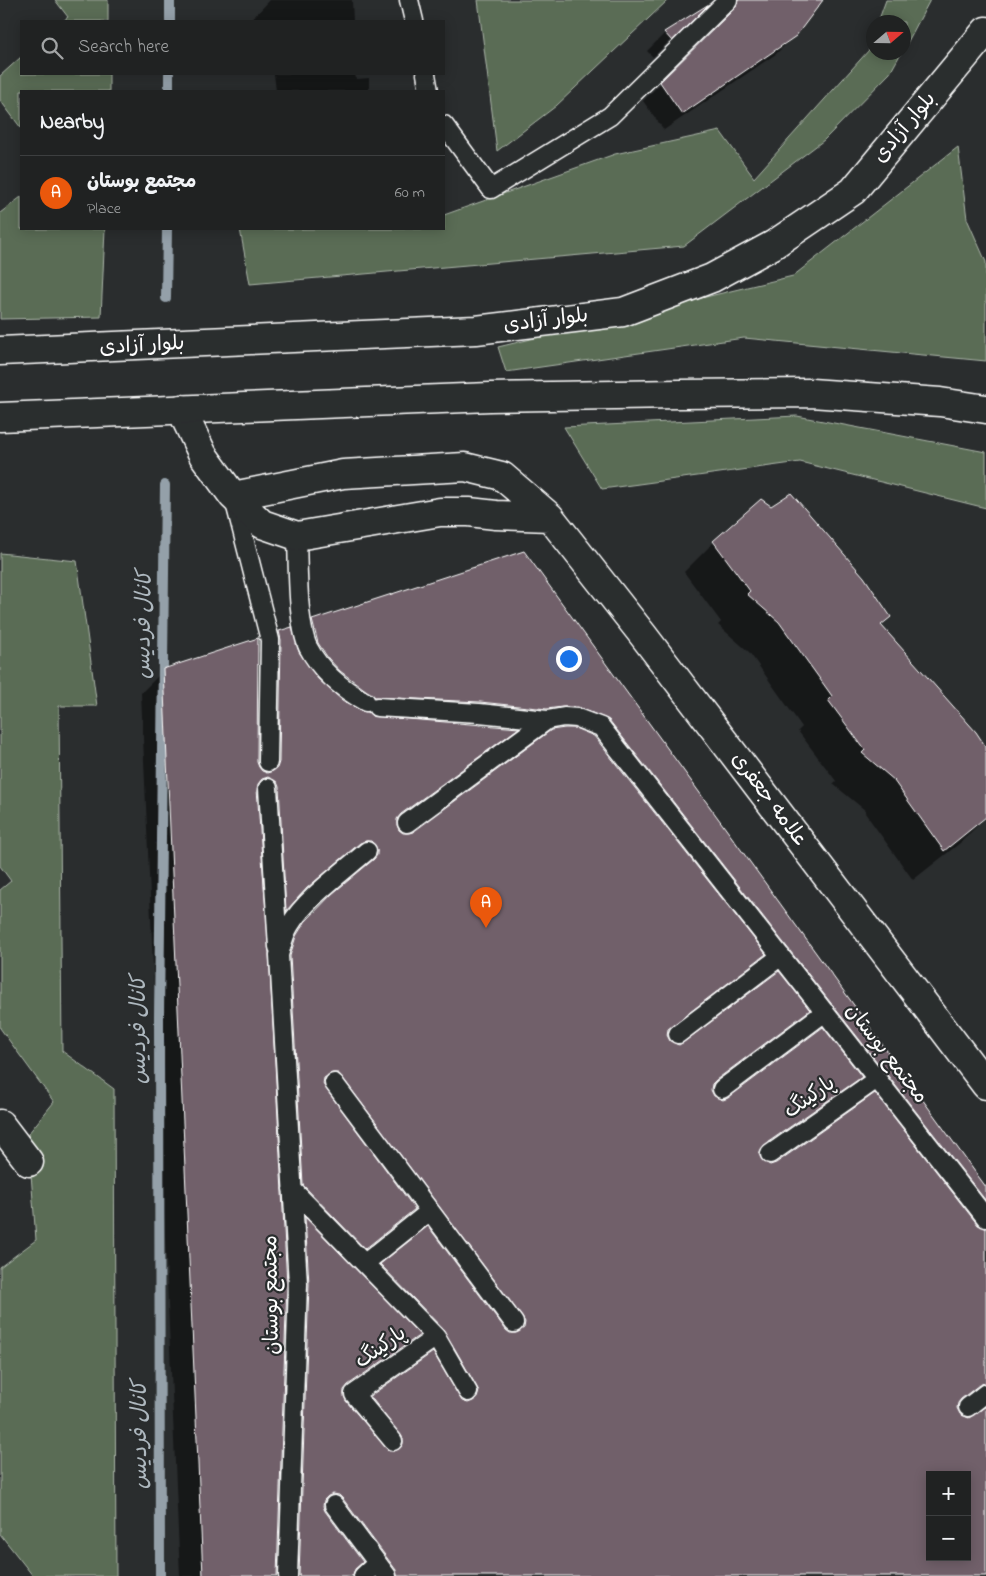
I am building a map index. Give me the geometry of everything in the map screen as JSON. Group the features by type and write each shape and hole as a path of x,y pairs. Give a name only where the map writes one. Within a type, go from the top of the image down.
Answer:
{"main road":[{"name":"بلوار آزادی","path":"0,352 476,330 624,312 712,278 774,245 853,191 986,30"},
{"path":"0,417 490,397 811,394 940,402 986,409"},
{"path":"181,409 202,455 233,496 262,524 296,536 440,512 550,517"},
{"name":"علامه جعفری","path":"233,496 343,474 465,467 502,476 550,517 643,635 986,1086"},
{"path":"0,1124 29,1162"}],"lane":[{"path":"410,0 414,20"},
{"path":"445,126 491,189 610,116 728,0"},
{"path":"426,75 430,90"},
{"path":"233,496 270,640 268,762"},
{"name":"مجتمع بوستان","path":"296,536 303,625 308,646 332,680 349,693 371,705 546,720 564,717 577,718 602,727 986,1218"},
{"path":"407,823 546,720"},
{"name":"مجتمع بوستان","path":"268,788 298,1284 288,1576"},
{"name":"مجتمع بوستان","path":"279,955 290,924 308,903 367,851"},
{"path":"678,1034 781,956"},
{"path":"722,1089 825,1012"},
{"name":"پارکینگ","path":"770,1154 877,1078"},
{"path":"334,1083 514,1323"},
{"name":"پارکینگ","path":"292,1189 436,1338 468,1392"},
{"path":"365,1263 430,1211"},
{"name":"پارکینگ","path":"394,1441 354,1394 436,1338"},
{"path":"968,1407 986,1393"},
{"path":"334,1505 382,1569 363,1576"}],"green space":[{"path":"55,0 108,0 108,20 64,20 68,17"},
{"path":"478,0 668,0 556,106 497,151"},
{"path":"886,0 930,0 911,36 911,15 881,15"},
{"path":"866,53 866,60 897,60 890,73 824,140 684,246 250,284 240,230 445,230 445,215 615,154 720,131 754,178"},
{"path":"20,58 20,75 109,75 109,90 20,90 20,127 0,100 0,76"},
{"path":"958,147 967,219 986,262 986,361 744,338 506,372 498,347 793,276"},
{"path":"20,198 20,230 105,230 101,317 0,319 0,213"},
{"path":"797,416 986,452 986,508 800,462 602,489 564,427"},
{"path":"0,553 77,561 97,706 59,706 62,1051 114,1089 116,1576 33,1576 0,1534 0,1267 36,1240 28,1134 54,1102 0,1028 0,890 11,881 0,866"}],"building":[{"path":"738,0 823,0 796,36 682,114 660,82 735,8"},
{"path":"709,4 672,41 664,32"},
{"path":"791,493 864,577 891,617 881,625 976,732 986,747 986,817 944,851 895,781 862,753 865,750 828,700 832,696 779,622 747,594 750,591 713,541 761,499 771,506"},
{"path":"524,551 986,1187 986,1201 609,720 578,707 547,709 480,702 375,697 340,671 318,643 312,620"},
{"path":"292,627 299,652 318,679 342,700 361,711 368,712 372,716 519,728 401,814 397,819 397,825 403,833 413,832 551,730 575,728 594,736 766,954 668,1029 667,1035 670,1041 679,1045 684,1042 779,971 810,1010 716,1080 712,1084 711,1090 714,1096 723,1100 728,1098 823,1027 862,1077 764,1145 759,1154 762,1160 770,1165 776,1163 875,1093 978,1225 986,1228 986,1383 979,1385 961,1399 957,1408 960,1414 969,1418 986,1406 986,1576 397,1576 396,1570 343,1499 339,1495 333,1494 324,1500 323,1506 325,1511 363,1562 355,1569 353,1576 299,1576 309,1284 305,1217 420,1335 348,1385 344,1390 346,1401 389,1451 399,1449 403,1444 403,1439 370,1396 433,1352 462,1401 468,1403 473,1401 477,1398 479,1391 444,1330 380,1264 428,1226 506,1330 510,1333 516,1333 524,1328 525,1322 338,1073 332,1073 324,1078 323,1084 415,1209 365,1249 303,1185 290,956 296,936 305,922 332,894 374,859 377,855 377,850 371,841 360,843 307,888 286,911 279,787 277,782 268,777 262,779 257,789 269,952 287,1284 277,1576 203,1576 163,669 258,638 257,762 262,771 267,773 277,768 279,762 281,640 279,631"}],"waterway":[{"name":"کانال فردیس","path":"170,0 170,20"},
{"name":"کانال فردیس","path":"169,75 169,90"},
{"name":"کانال فردیس","path":"166,298 167,230"},
{"name":"کانال فردیس","path":"160,1576 159,1016 165,485"}],"place":[{"name":"مجتمع بوستان","path":"486,928"}]}
